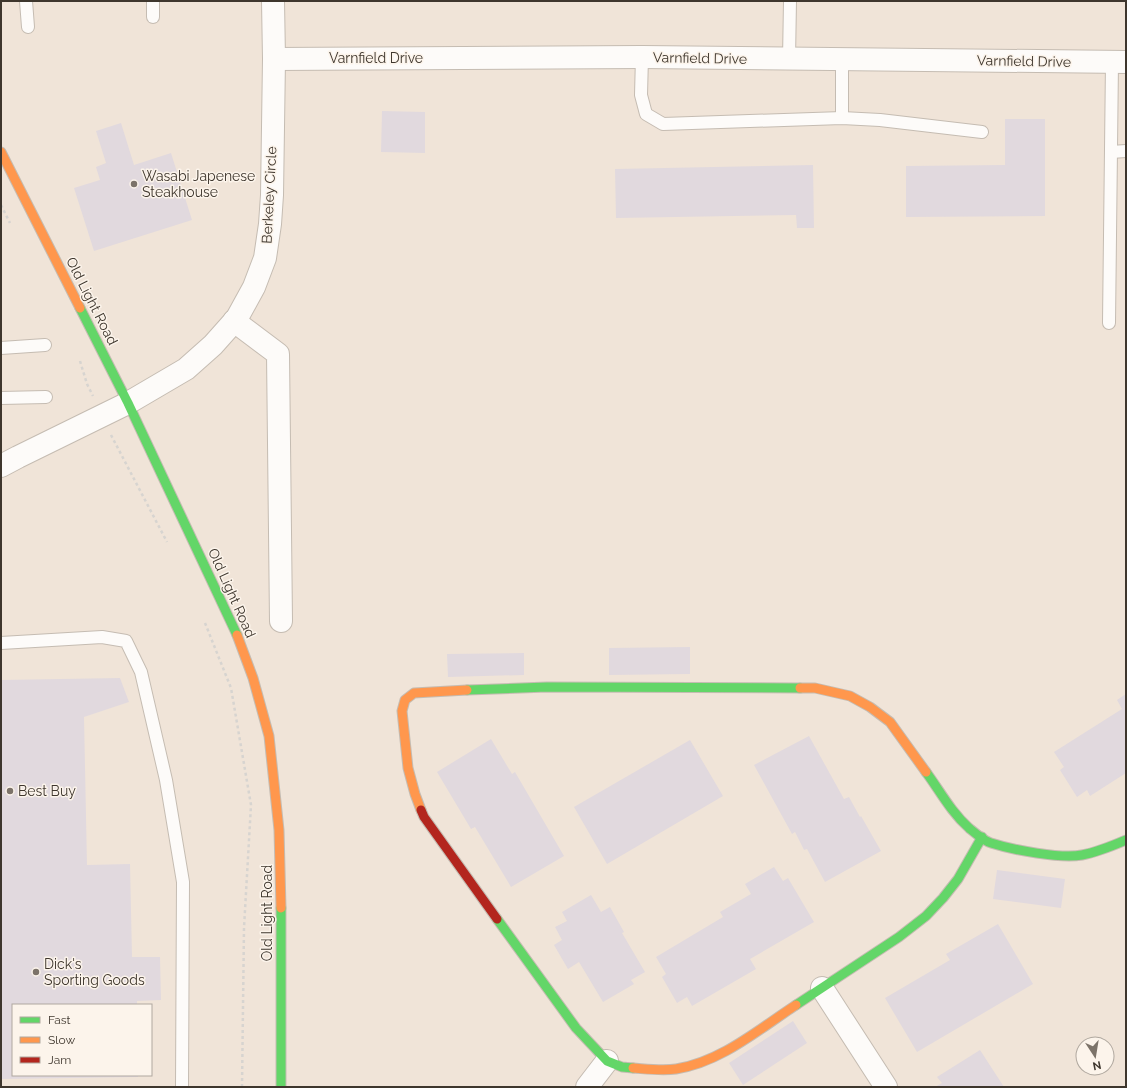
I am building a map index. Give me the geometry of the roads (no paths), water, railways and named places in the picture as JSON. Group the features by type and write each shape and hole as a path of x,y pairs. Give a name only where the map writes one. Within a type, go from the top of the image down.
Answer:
{"street":[{"name":"Berkeley Circle","path":"1,466 128,403 186,369 213,345 234,321 254,287 265,258 270,224 272,195 274,59 273,1"},
{"name":"Varnfield Drive","path":"274,59 642,57 1119,62"},
{"name":"Old Light Road","path":"1,152 128,403 236,634 253,678 269,736 275,783 281,875 281,1087"},
{"path":"234,321 278,354 281,621"},
{"path":"982,837 975,851 946,895 926,916 899,937 723,1053 697,1063 676,1068 655,1070 622,1067 608,1061 576,1028 424,817 414,794 408,768 402,711 405,700 414,693 431,691 485,688 633,686 815,688 850,696 870,707 890,722 949,807 969,828 982,837 990,843 1026,851 1060,856 1081,855 1104,849 1126,840"},
{"path":"822,988 886,1087"},
{"path":"587,1087 608,1061"},
{"path":"608,1061 608,1087"}],"lane":[{"path":"26,1 28,27"},
{"path":"153,1 154,17"},
{"path":"789,59 790,1"},
{"path":"642,57 641,95 646,114 663,124 842,118 880,120 982,132"},
{"path":"842,59 842,118"},
{"path":"1108,323 1111,152 1119,62"},
{"path":"1111,152 1126,151"},
{"path":"1,348 45,345"},
{"path":"1,398 46,397"},
{"path":"1,643 102,637 126,641 141,672 166,780 182,882 182,1087"}],"place":[{"name":"Wasabi Japenese Steakhouse","path":"134,184"},
{"name":"Best Buy","path":"10,791"},
{"name":"Dick's Sporting Goods","path":"36,972"}]}
